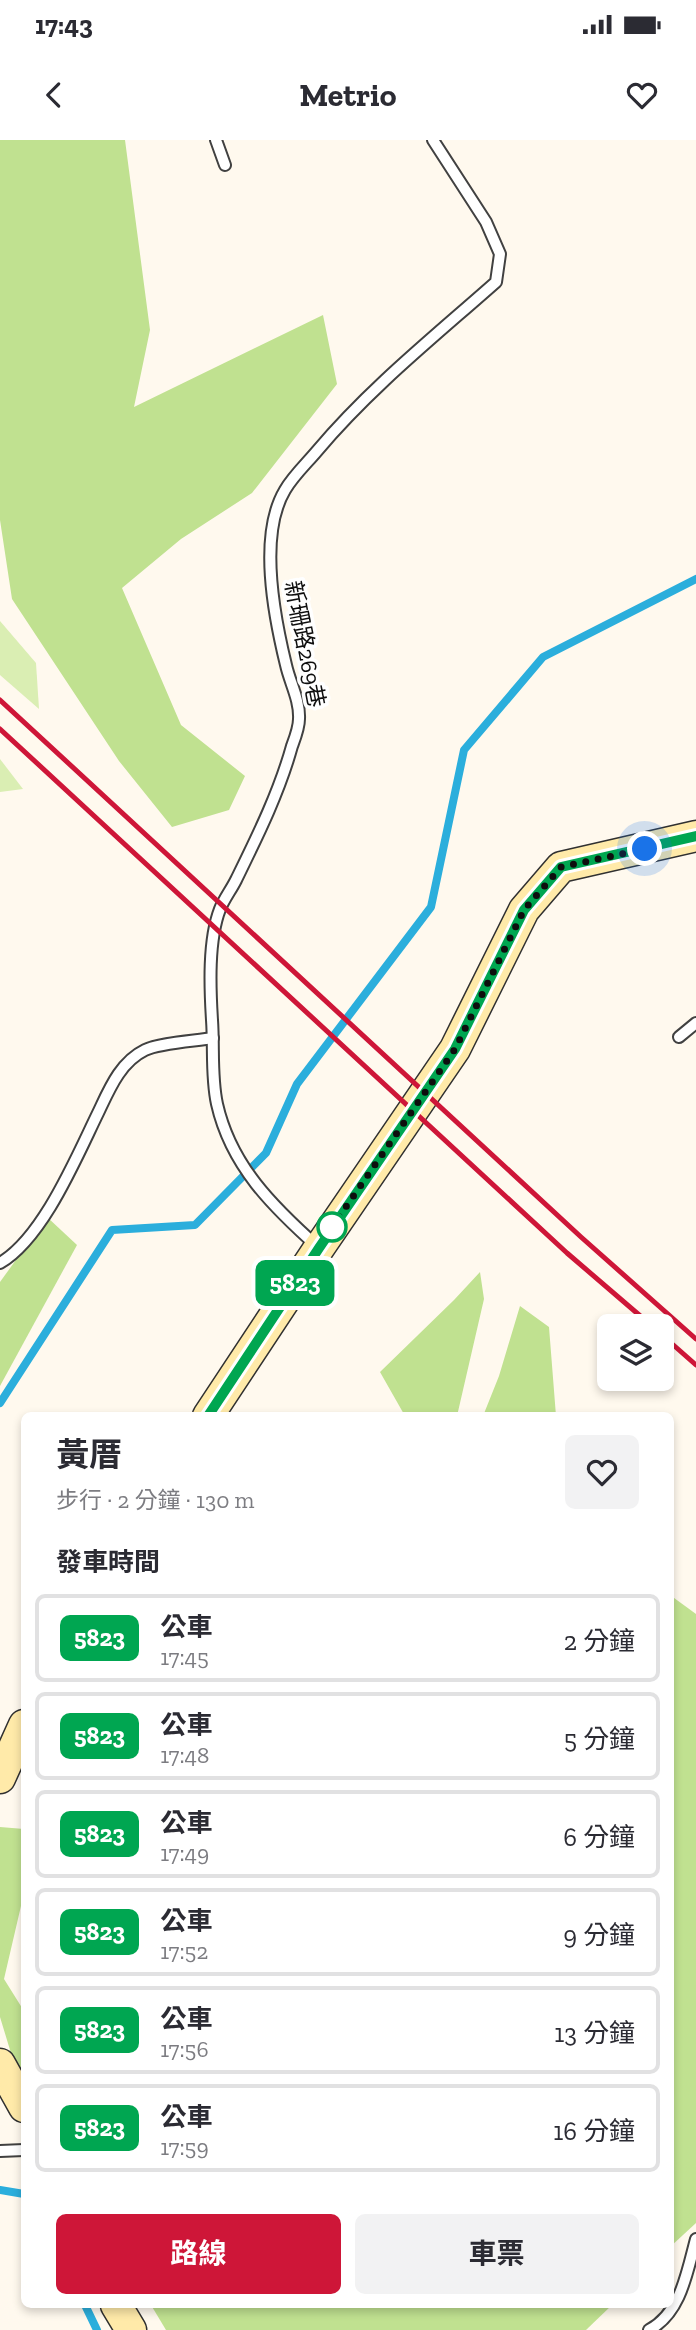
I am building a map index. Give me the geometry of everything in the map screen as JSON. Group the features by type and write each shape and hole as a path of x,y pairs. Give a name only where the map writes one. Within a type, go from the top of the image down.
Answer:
{"street":[{"path":"211,1412 455,1049 524,910 561,867 696,836"},
{"path":"0,1778 21,1732"},
{"path":"0,2064 21,2102"},
{"path":"118,2308 131,2330"}],"lane":[{"path":"216,140 225,165"},
{"name":"新珊路269巷","path":"319,1248 280,1214 255,1184 226,1134 217,1102 213,1038 211,998 214,932 220,908 235,882 283,778 299,719 296,694 286,667 270,583 273,518 285,488 338,426 496,282 500,254 486,222 433,140"},
{"path":"679,1037 696,1023"},
{"path":"0,1264 16,1252 53,1203 111,1086 127,1062 147,1049 213,1038"},
{"path":"0,2151 21,2150"},
{"path":"674,2305 680,2297 696,2239"},
{"path":"649,2330 660,2324 672,2308"}],"green space":[{"path":"0,140 125,140 150,330 134,407 323,315 337,384 252,493 181,539 122,588 181,725 245,776 229,810 172,827 119,761 12,599 0,520"},
{"path":"0,621 36,663 39,709 0,675"},
{"path":"0,759 23,789 0,792"},
{"path":"47,1217 77,1245 0,1386 0,1282"},
{"path":"480,1272 484,1299 458,1412 403,1412 380,1372"},
{"path":"520,1306 549,1327 556,1412 485,1412 499,1376"},
{"path":"674,1598 696,1614 696,2223 674,2243"},
{"path":"0,1827 21,1829 21,1906 4,1979 21,2006 21,2086 0,2017"},
{"path":"153,2308 609,2308 586,2330 166,2330"}],"waterway":[{"path":"0,1403 112,1230 195,1225 266,1153 297,1084 431,907 464,750 543,657 696,579"},
{"path":"0,2190 21,2194"},
{"path":"86,2308 97,2330"}],"railway":[{"path":"0,700 581,1237 696,1339"},
{"path":"0,729 567,1253 638,1314"},
{"path":"674,1346 696,1365"}],"bus line":[{"name":"5823","path":"211,1412 455,1049 524,910 561,867 696,836"}],"route":[{"path":"332,1227 455,1049 524,910 561,867 645,849"}]}
